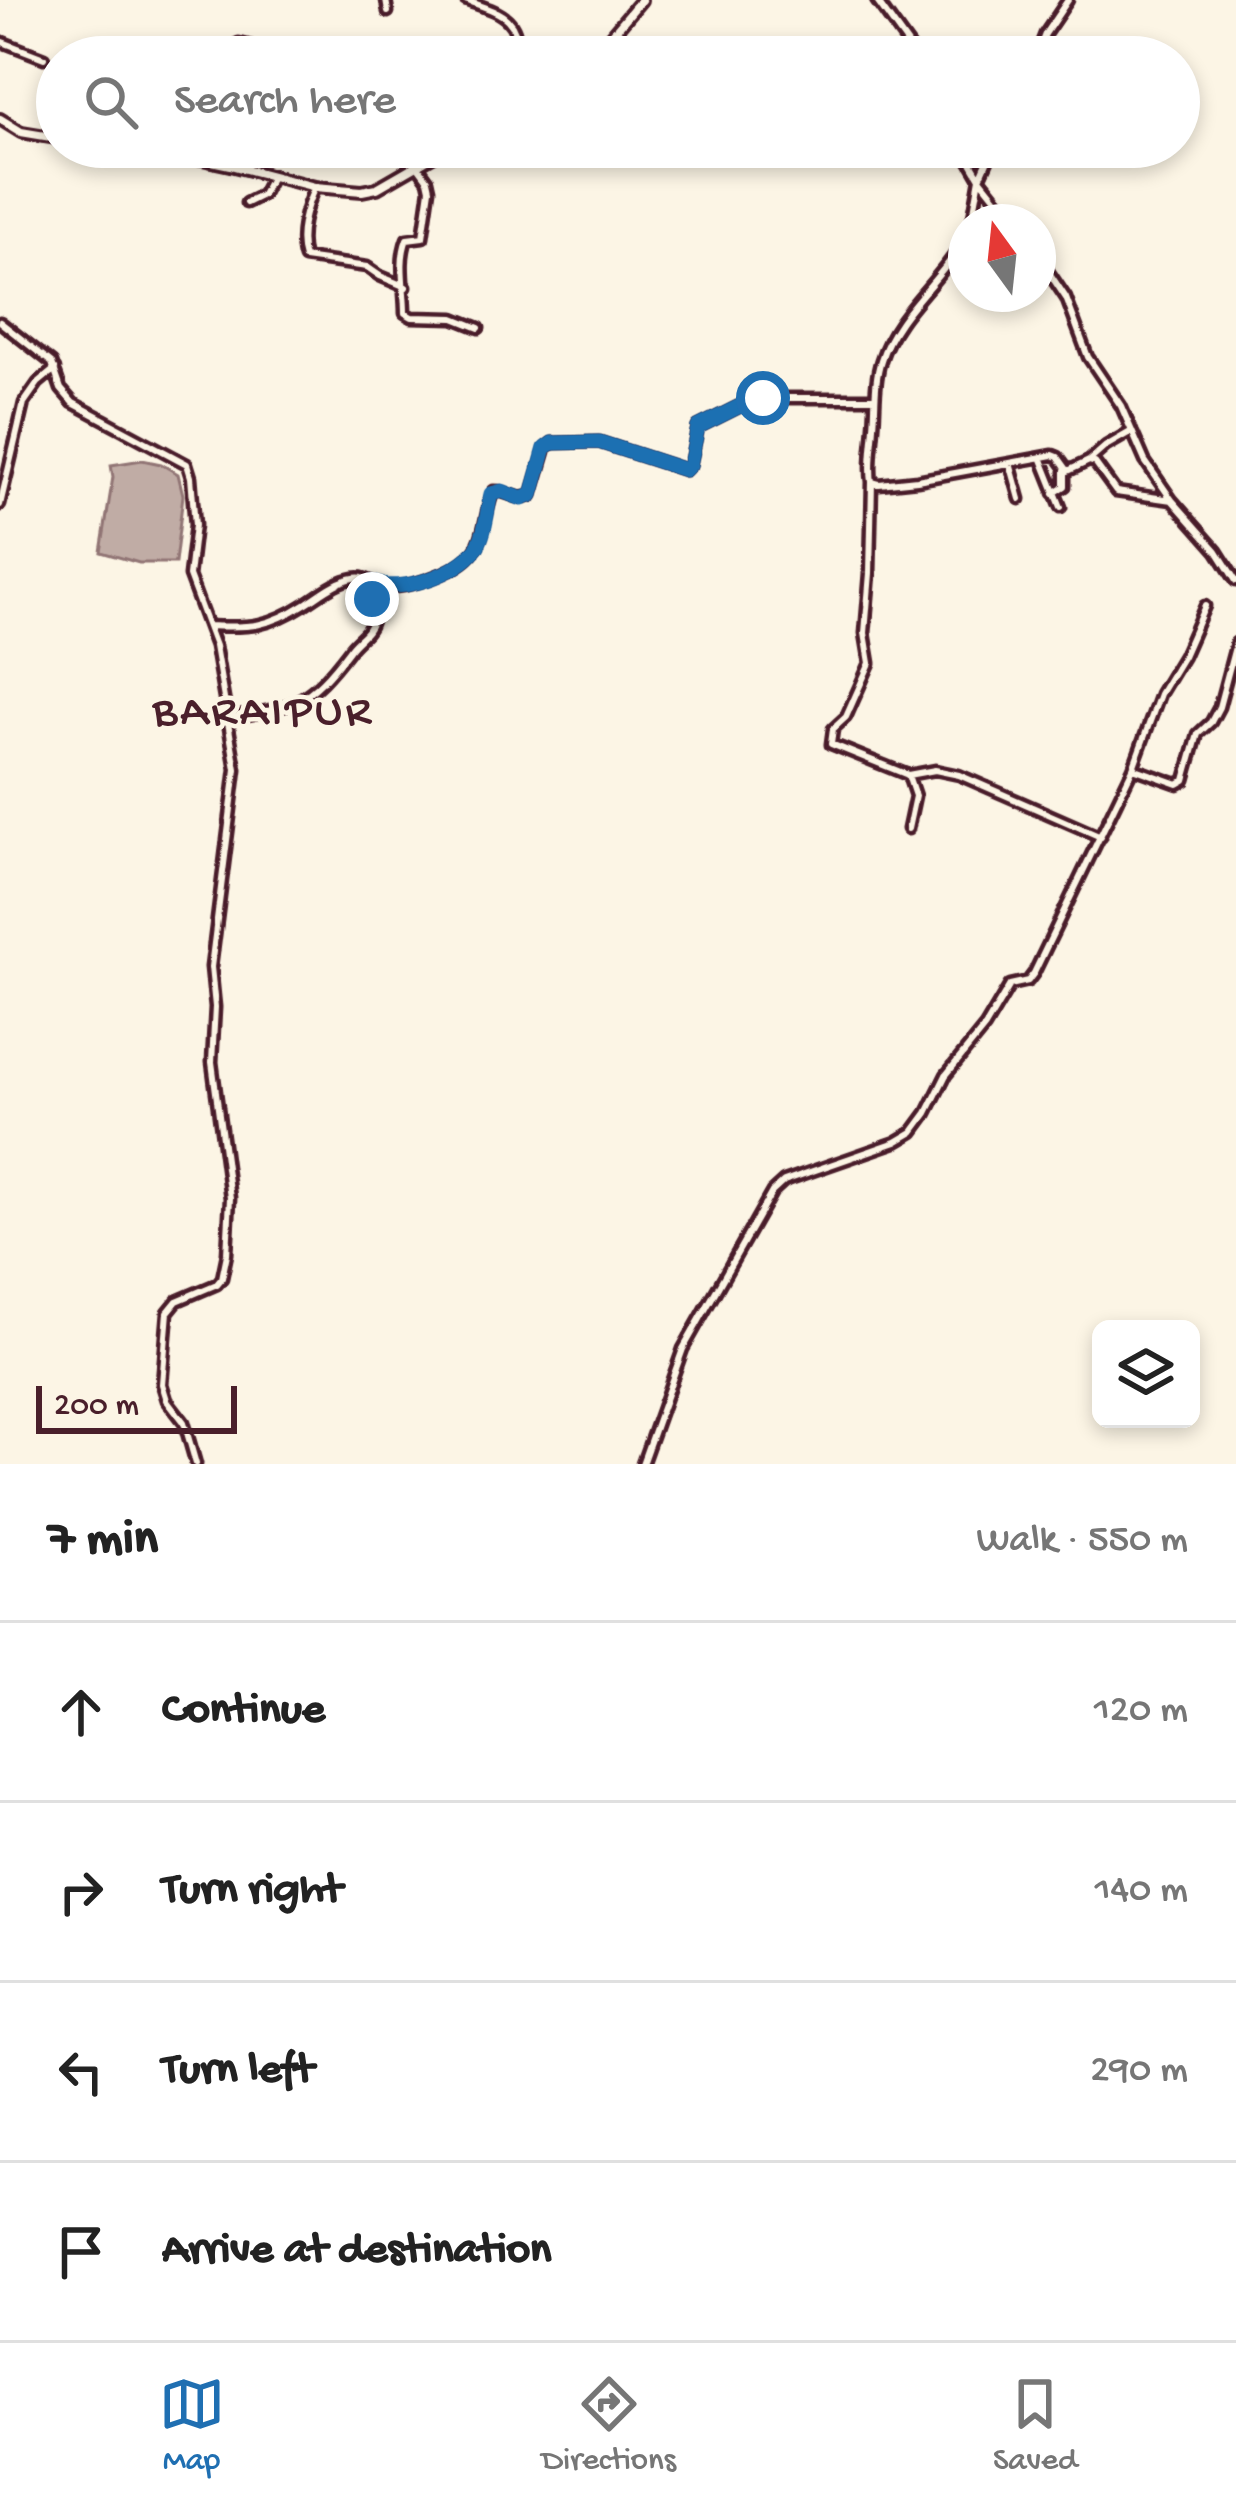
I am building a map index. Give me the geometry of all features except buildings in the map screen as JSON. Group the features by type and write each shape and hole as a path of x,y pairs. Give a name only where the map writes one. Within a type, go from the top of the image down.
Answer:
{"street":[{"path":"386,0 388,12"},
{"path":"465,0 509,20 517,36"},
{"path":"610,36 640,0"},
{"path":"876,0 902,36"},
{"path":"1044,36 1068,0"},
{"path":"0,41 36,55"},
{"path":"0,119 21,132 36,134"},
{"path":"242,168 315,187 370,190 411,168"},
{"path":"419,168 430,184 429,204 422,239 407,239 404,245 405,313 445,316 479,328"},
{"path":"974,168 1001,204"},
{"path":"975,204 984,168"},
{"path":"246,203 262,195 272,176"},
{"path":"315,187 304,221 304,258 367,267 406,287"},
{"path":"948,263 907,314 879,366 865,633 871,662 830,740 835,747 908,775 931,770 959,775 1101,837"},
{"path":"1056,283 1088,357 1113,394 1143,457 1236,581"},
{"path":"0,322 48,358 61,389 83,411 187,464 191,477 195,525 188,570 208,626 236,769 211,968 212,1062 230,1198 227,1254 218,1284 178,1301 168,1312 162,1384 167,1400 184,1422 196,1464"},
{"path":"0,505 24,403 38,382 55,369"},
{"path":"208,626 261,626 338,583 360,577 385,587 447,572 466,560 481,539 491,494 502,491 522,499 532,495 545,448 552,443 599,442 685,470 698,427 754,399 875,398"},
{"path":"1065,470 1089,461 1132,431"},
{"path":"872,479 879,484 917,480 1056,455 1066,483 1054,493"},
{"path":"1041,457 1061,507"},
{"path":"1089,461 1116,492 1172,500"},
{"path":"1010,463 1020,499"},
{"path":"229,718 289,706 330,676 368,630 373,582"},
{"path":"642,1464 683,1349 772,1192 784,1181 913,1132 946,1075 985,1027 1010,985 1032,978 1133,768 1160,694 1205,606"},
{"path":"1133,768 1184,783 1198,734 1220,707 1236,643"},
{"path":"908,775 915,796 908,829"}],"shaded area":[{"path":"142,460 178,474 183,495 175,563 139,563 101,552 111,465"}],"district":[{"name":"BARAIPUR","path":"263,714"}],"route":[{"path":"372,599 373,582 401,586 447,572 466,560 481,539 491,494 497,490 522,499 532,495 545,448 552,443 610,444 685,470 698,427 763,398"}]}
